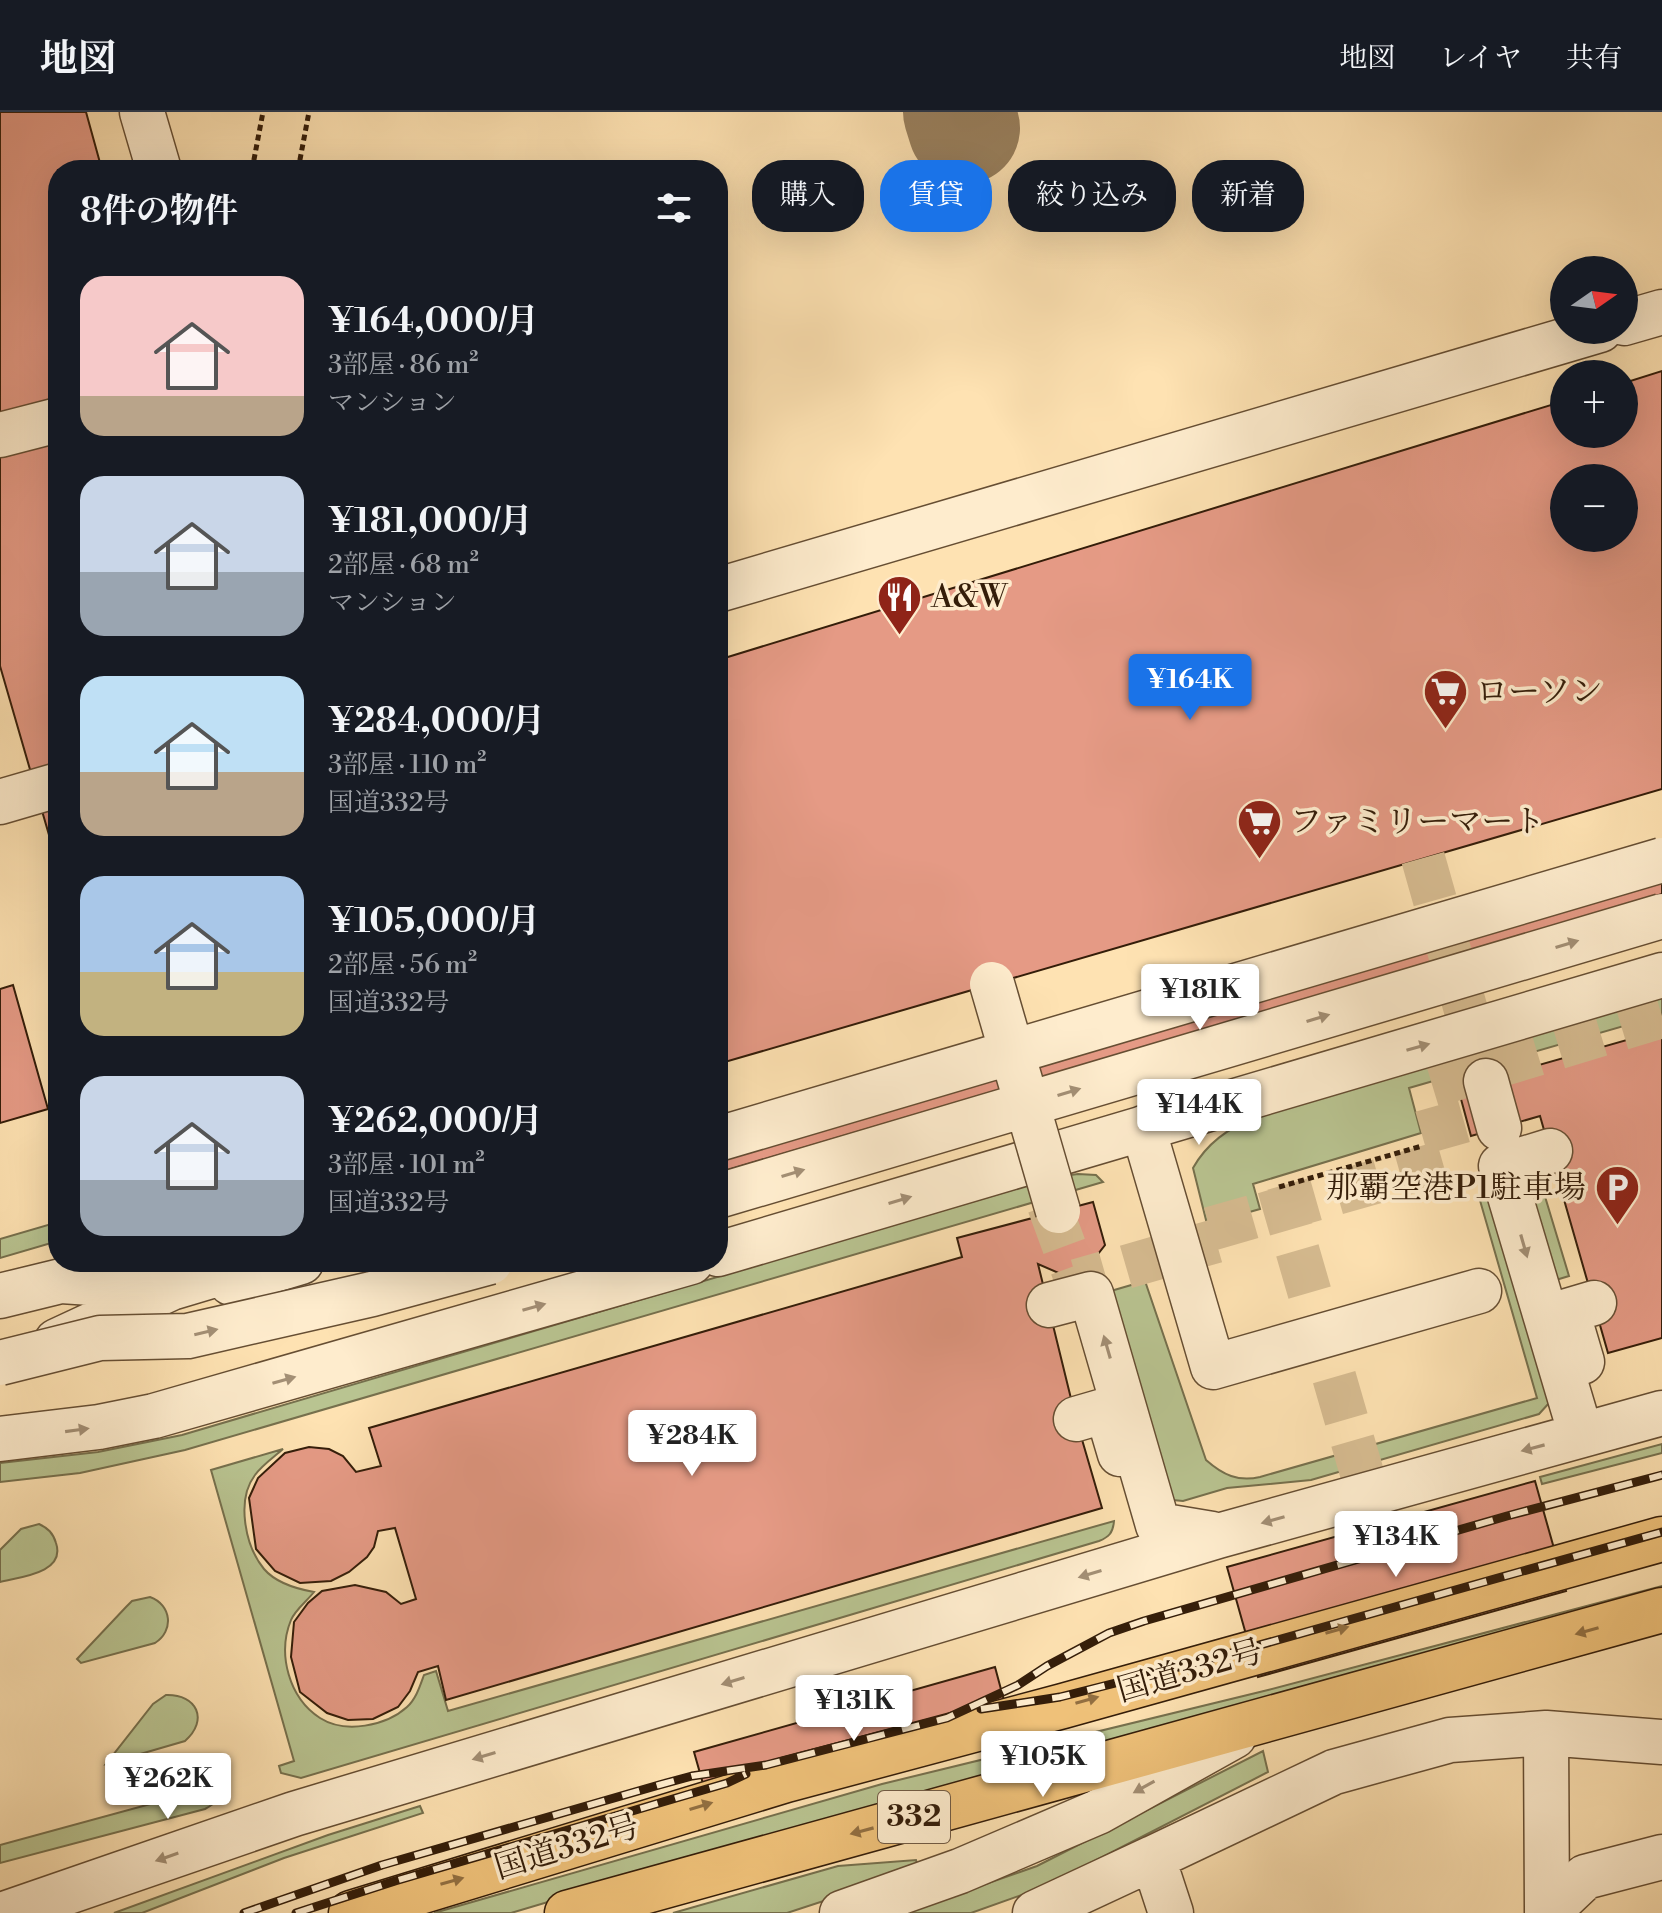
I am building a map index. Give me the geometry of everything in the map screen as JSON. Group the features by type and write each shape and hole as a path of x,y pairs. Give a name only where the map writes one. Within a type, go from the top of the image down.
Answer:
{"highway":[{"name":"国道332号","path":"351,1913 786,1780 1079,1702 1662,1539"},
{"name":"国道332号","path":"567,1913 1662,1610"}],"street":[{"path":"142,112 156,160"},
{"path":"1638,319 1662,312"},
{"path":"728,587 1553,344"},
{"path":"0,435 48,423"},
{"path":"0,802 48,788"},
{"path":"728,1123 1662,844"},
{"path":"728,1136 1662,860"},
{"path":"728,1193 1662,916"},
{"path":"728,1251 1662,975"},
{"path":"992,984 1058,1211"},
{"path":"1486,1081 1499,1128"},
{"path":"1143,1128 1213,1367 1479,1291"},
{"path":"1550,1151 1501,1166 1581,1435"},
{"path":"0,1296 61,1281 186,1277 210,1272"},
{"path":"0,1363 100,1338 178,1299 268,1272"},
{"path":"100,1338 188,1336 453,1272"},
{"path":"0,1439 99,1427 154,1416 656,1272"},
{"path":"0,1375 38,1350 186,1277"},
{"path":"1049,1305 1091,1294 1158,1525 1218,1536"},
{"path":"1594,1303 1567,1311 1597,1411 1633,1402 1662,1412"},
{"path":"1076,1419 1107,1410 1150,1556"},
{"path":"7,1913 294,1814 1218,1536 1662,1412"},
{"path":"842,1913 960,1871 1098,1812 1261,1721"},
{"path":"1546,1733 1547,1912"},
{"path":"1035,1913 1334,1772 1450,1740 1546,1733 1662,1742"},
{"path":"1547,1912 1585,1877 1662,1857"},
{"path":"1153,1858 1171,1913"},
{"path":"0,1889 65,1893"}],"path":[{"path":"254,160 263,112"},
{"path":"300,160 309,112"},
{"path":"1279,1187 1422,1146"}],"green space":[{"path":"1662,998 1662,1015 1409,1088 1421,1133 1253,1184 1260,1209 1207,1224 1193,1168 1212,1144 1254,1117"},
{"path":"1096,1175 1103,1182 185,1450 80,1473 0,1482 0,1463 98,1452 182,1435 1056,1177"},
{"path":"1540,1180 1569,1276 1546,1283 1518,1187"},
{"path":"1493,1193 1550,1402 1539,1414 1311,1480 1227,1488 1183,1501 1173,1500 1104,1293 1145,1281 1206,1460 1231,1476 1245,1479 1260,1477 1537,1398 1479,1197"},
{"path":"48,1225 48,1244 0,1258 0,1239"},
{"path":"1662,1444 1662,1453 1542,1484 1540,1477"},
{"path":"283,1449 261,1468 249,1485 245,1523 257,1559 269,1574 287,1585 314,1592 291,1620 285,1647 286,1661 300,1699 320,1718 341,1726 365,1726 398,1714 413,1700 424,1675 436,1671 448,1711 1114,1521 1110,1534 1099,1541 301,1778 281,1773 279,1766 294,1761 211,1470"},
{"path":"39,1524 50,1531 55,1539 57,1553 54,1561 39,1572 0,1582 0,1550 21,1529"},
{"path":"1662,1586 1662,1593 659,1869 511,1913 434,1913 882,1784 1268,1690"},
{"path":"150,1597 163,1606 168,1618 161,1638 155,1643 81,1663 77,1659 132,1601"},
{"path":"166,1695 177,1696 192,1704 198,1717 192,1733 185,1741 106,1764 153,1704"},
{"path":"1263,1751 1268,1772 1044,1887 971,1913 903,1913 1037,1866"},
{"path":"220,1785 218,1799 205,1809 0,1863 0,1845"},
{"path":"420,1806 423,1813 284,1858 142,1913 114,1913 328,1835"},
{"path":"916,1860 917,1864 854,1891 787,1913 673,1913 838,1866"}],"building":[{"path":"0,112 86,112 99,160 48,160 48,832 0,666"},
{"path":"1662,371 1662,789 728,1061 728,657 1550,405 1550,448 1638,448 1638,379"},
{"path":"1662,878 1662,894 728,1170 728,1153"},
{"path":"13,985 48,1109 0,1123 0,989"},
{"name":"那覇空港P1駐車場","path":"1662,1030 1662,1338 1608,1353 1540,1116 1471,1136 1458,1088"},
{"path":"1093,1202 1105,1245 1077,1281 1038,1264 1076,1419 1102,1508 446,1700 438,1666 418,1672 410,1691 398,1707 373,1719 348,1720 327,1713 300,1692 291,1657 294,1622 322,1591 355,1585 386,1592 401,1604 416,1599 395,1528 378,1531 374,1547 367,1557 349,1572 331,1581 300,1583 275,1571 256,1549 249,1498 258,1478 285,1453 309,1447 329,1449 343,1456 356,1472 381,1466 369,1428 962,1257 957,1238"},
{"path":"1535,1481 1566,1591 1258,1677 1227,1567"},
{"path":"995,1667 1013,1734 713,1819 694,1752"}],"taxiway":[{"path":"959,112 964,128"}],"tunnel":[{"path":"1423,858 1482,1067"},
{"path":"1210,1229 1452,1160 1431,1086 1662,1016"},
{"path":"1279,1187 1377,1525"},
{"path":"1049,1205 1077,1281 1216,1241"}],"railway":[{"path":"244,1913 382,1865 659,1785 692,1776 766,1765 947,1718 1018,1685 1109,1633 1144,1621 1507,1516 1662,1475"},
{"path":"981,1709 1060,1697 1199,1662 1662,1532"},
{"path":"296,1913 727,1783 746,1774"}],"place":[{"name":"A&W","path":"900,636"},
{"name":"ローソン","path":"1445,731"},
{"name":"ファミリーマート","path":"1259,861"},
{"name":"那覇空港P1駐車場","path":"1617,1227"}]}
